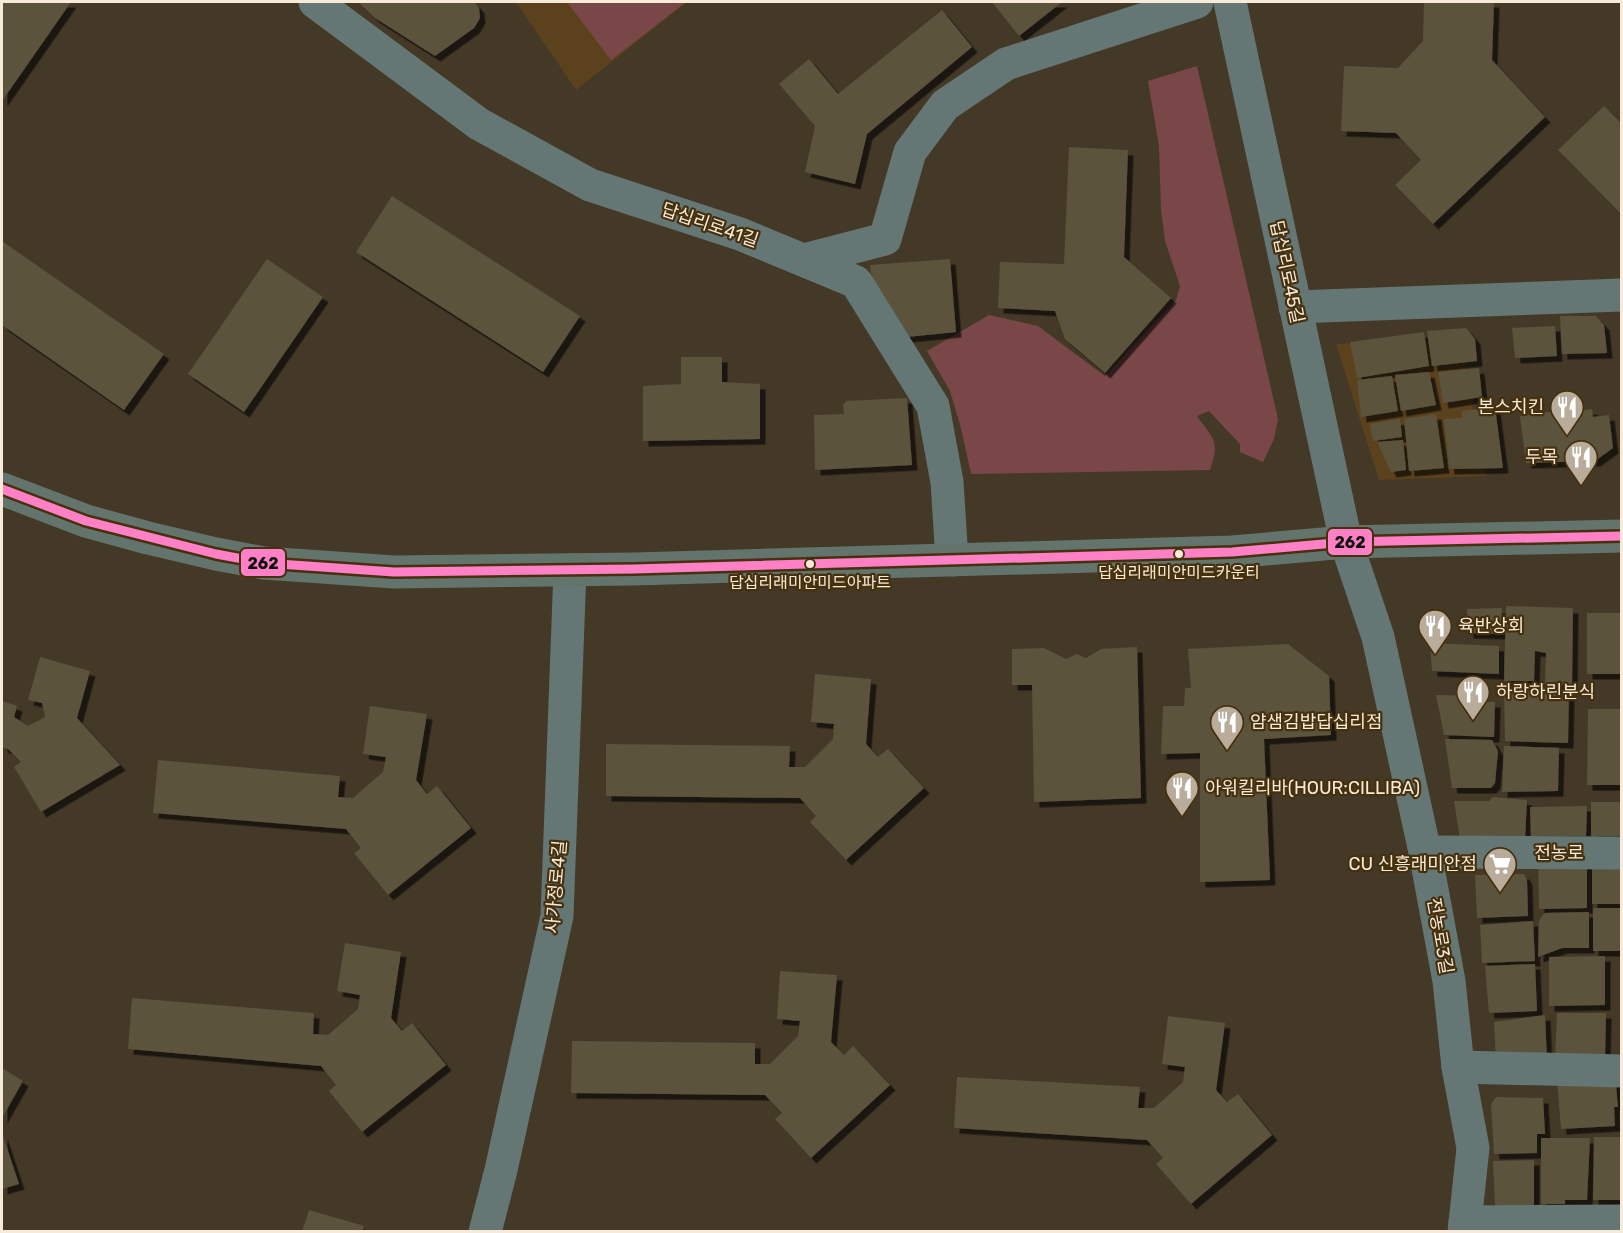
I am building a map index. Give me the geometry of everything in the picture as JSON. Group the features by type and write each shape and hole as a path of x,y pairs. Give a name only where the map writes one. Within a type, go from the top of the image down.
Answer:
{"main road":[{"path":"2,489 86,521 137,536 264,563 394,572 570,570 1232,552 1346,542 1622,536"}],"street":[{"name":"답십리로41길","path":"315,2 479,124 590,185 740,234 856,282 933,406 947,482 952,560"},
{"path":"804,260 885,239 910,152 945,105 1006,64 1197,2"},
{"name":"답십리로45길","path":"1230,2 1346,542"},
{"path":"1295,307 1622,295"},
{"name":"전농로3길","path":"1346,542 1378,637 1425,852 1449,981 1458,1067 1473,1148 1464,1227"},
{"name":"사가정로4길","path":"485,1232 501,1170 557,916 570,570"},
{"name":"전농로","path":"1425,852 1622,853"},
{"path":"1458,1067 1622,1071"},
{"path":"1464,1227 1622,1221"}],"shaded area":[{"path":"516,2 687,2 576,90"},
{"path":"567,2 686,2 611,60"},
{"path":"1197,66 1278,419 1274,439 1263,462 1240,452 1240,444 1209,411 1197,416 1214,441 1215,452 1210,470 971,474 950,391 927,351 989,315 1038,326 1105,376 1176,300 1180,286 1165,241 1161,210 1159,146 1148,81"},
{"path":"1460,339 1486,476 1379,480 1336,344"}],"building":[{"path":"2,2 71,2 2,101"},
{"path":"358,2 474,2 479,8 480,18 474,28 435,56 375,18"},
{"path":"992,2 1062,2 1019,36"},
{"path":"1424,2 1494,2 1492,60 1545,117 1433,224 1395,185 1421,160 1396,133 1341,131 1344,66 1398,68 1423,41"},
{"path":"942,10 972,47 867,134 855,184 805,172 815,126 779,84 809,59 838,94"},
{"path":"1604,106 1622,124 1622,215 1558,150"},
{"path":"1069,147 1128,150 1124,257 1171,298 1105,373 1065,339 1055,311 998,308 1000,262 1064,264"},
{"path":"392,196 580,316 543,372 356,252"},
{"path":"2,241 164,354 124,410 2,325"},
{"path":"267,259 323,297 244,412 188,374"},
{"path":"950,259 956,332 907,337 875,303 870,265"},
{"path":"1560,316 1596,316 1604,325 1607,353 1562,354"},
{"path":"1555,326 1557,356 1515,358 1512,328"},
{"path":"1466,328 1475,339 1477,361 1432,366 1427,331"},
{"path":"1424,332 1429,366 1357,378 1350,342"},
{"path":"681,357 722,357 722,382 760,384 760,439 643,441 643,386 681,384"},
{"path":"1479,368 1482,397 1443,403 1438,372"},
{"path":"1429,372 1436,405 1401,411 1395,375"},
{"path":"1392,376 1398,411 1361,417 1357,380"},
{"path":"907,398 912,465 815,470 814,415 844,414 843,405 846,401"},
{"path":"1495,407 1503,468 1449,469 1444,419 1462,418 1462,411"},
{"path":"1572,409 1572,412 1592,409 1593,417 1609,415 1613,448 1595,461 1526,463 1520,416"},
{"path":"1436,414 1444,468 1409,471 1404,419"},
{"path":"1400,419 1402,437 1373,441 1370,424"},
{"path":"1403,440 1406,470 1391,472 1377,442"},
{"path":"1506,606 1573,608 1572,686 1545,684 1546,653 1535,651 1534,681 1504,681"},
{"path":"1502,608 1501,634 1468,633 1467,609"},
{"path":"1587,613 1622,613 1622,674 1587,674"},
{"path":"1430,643 1499,646 1499,674 1432,671"},
{"path":"1288,644 1329,676 1331,735 1264,739 1270,880 1200,882 1200,753 1161,754 1163,706 1184,706 1185,688 1191,688 1188,649"},
{"path":"1137,647 1141,798 1034,802 1032,685 1012,685 1012,649 1044,648 1066,659 1077,654 1086,658 1101,649"},
{"path":"40,657 90,671 77,718 120,765 41,812 14,767 21,762 8,749 2,747 2,701 17,706 14,717 28,726 45,717 42,703 28,700"},
{"path":"815,674 871,679 866,744 878,757 888,749 924,788 846,860 810,822 816,816 800,798 606,796 606,744 790,746 789,767 805,767 833,739 834,724 811,722"},
{"path":"1504,689 1569,691 1568,743 1505,741"},
{"path":"1436,695 1480,696 1480,702 1495,702 1494,737 1444,735"},
{"path":"370,706 427,714 416,780 427,794 437,786 471,828 388,895 354,853 361,848 346,829 153,813 158,760 340,776 338,797 353,798 383,772 386,757 363,754"},
{"path":"1588,709 1622,709 1622,785 1587,785"},
{"path":"1445,739 1492,740 1498,751 1495,783 1491,788 1452,788"},
{"path":"1504,746 1559,748 1558,791 1502,792"},
{"path":"1493,797 1527,800 1525,839 1460,839 1454,801 1489,801"},
{"path":"1591,802 1622,802 1622,836 1591,836"},
{"path":"1587,806 1586,836 1531,836 1530,807"},
{"path":"1587,858 1587,908 1539,909 1538,860"},
{"path":"1592,860 1622,860 1622,904 1592,904"},
{"path":"1524,874 1527,880 1528,916 1477,918 1475,875"},
{"path":"1593,908 1622,908 1622,951 1593,951"},
{"path":"1589,912 1589,948 1562,948 1538,957 1539,921 1544,913"},
{"path":"1533,921 1535,961 1482,963 1480,925"},
{"path":"345,943 401,952 391,1018 402,1031 412,1023 446,1065 362,1132 329,1091 336,1085 321,1066 128,1049 132,998 314,1013 313,1034 328,1035 358,1009 360,995 337,991"},
{"path":"1605,956 1605,1005 1549,1006 1549,957"},
{"path":"1535,964 1537,1011 1489,1013 1485,966"},
{"path":"780,971 837,975 831,1042 844,1055 853,1046 890,1085 811,1158 775,1119 782,1113 765,1095 571,1093 572,1041 755,1043 755,1064 770,1064 798,1036 800,1021 777,1019"},
{"path":"1557,1013 1606,1013 1605,1059 1555,1059"},
{"path":"1545,1015 1547,1061 1496,1060 1494,1022"},
{"path":"1168,1016 1225,1023 1216,1090 1227,1102 1238,1094 1272,1135 1191,1204 1156,1164 1163,1158 1147,1140 954,1128 957,1077 1140,1087 1138,1108 1154,1108 1183,1082 1185,1067 1162,1064"},
{"path":"2,1068 23,1081 2,1118"},
{"path":"1615,1075 1618,1107 1614,1107 1615,1126 1561,1129 1557,1079"},
{"path":"1496,1097 1543,1098 1545,1134 1537,1134 1537,1153 1494,1154 1491,1104"},
{"path":"2,1133 19,1184 2,1189"},
{"path":"1594,1137 1622,1137 1622,1200 1593,1200"},
{"path":"1541,1138 1590,1138 1587,1200 1565,1200 1565,1204 1541,1204"},
{"path":"1534,1160 1534,1206 1495,1206 1493,1161"},
{"path":"309,1210 364,1226 362,1232 302,1232"}],"transit line":[{"name":"262","path":"2,489 86,521 216,554 264,563 394,572 634,569 1232,552 1346,542 1622,536"}],"place":[{"name":"본스치킨","path":"1567,436"},
{"name":"두목","path":"1581,486"},
{"name":"답십리래미안미드카운티","path":"1179,554"},
{"name":"답십리래미안미드아파트","path":"810,564"},
{"name":"육반상회","path":"1435,655"},
{"name":"하랑하린분식","path":"1473,721"},
{"name":"얌샘김밥답십리점","path":"1227,751"},
{"name":"아워킬리바(HOUR:CILLIBA)","path":"1182,817"},
{"name":"CU 신흥래미안점","path":"1500,893"}]}
